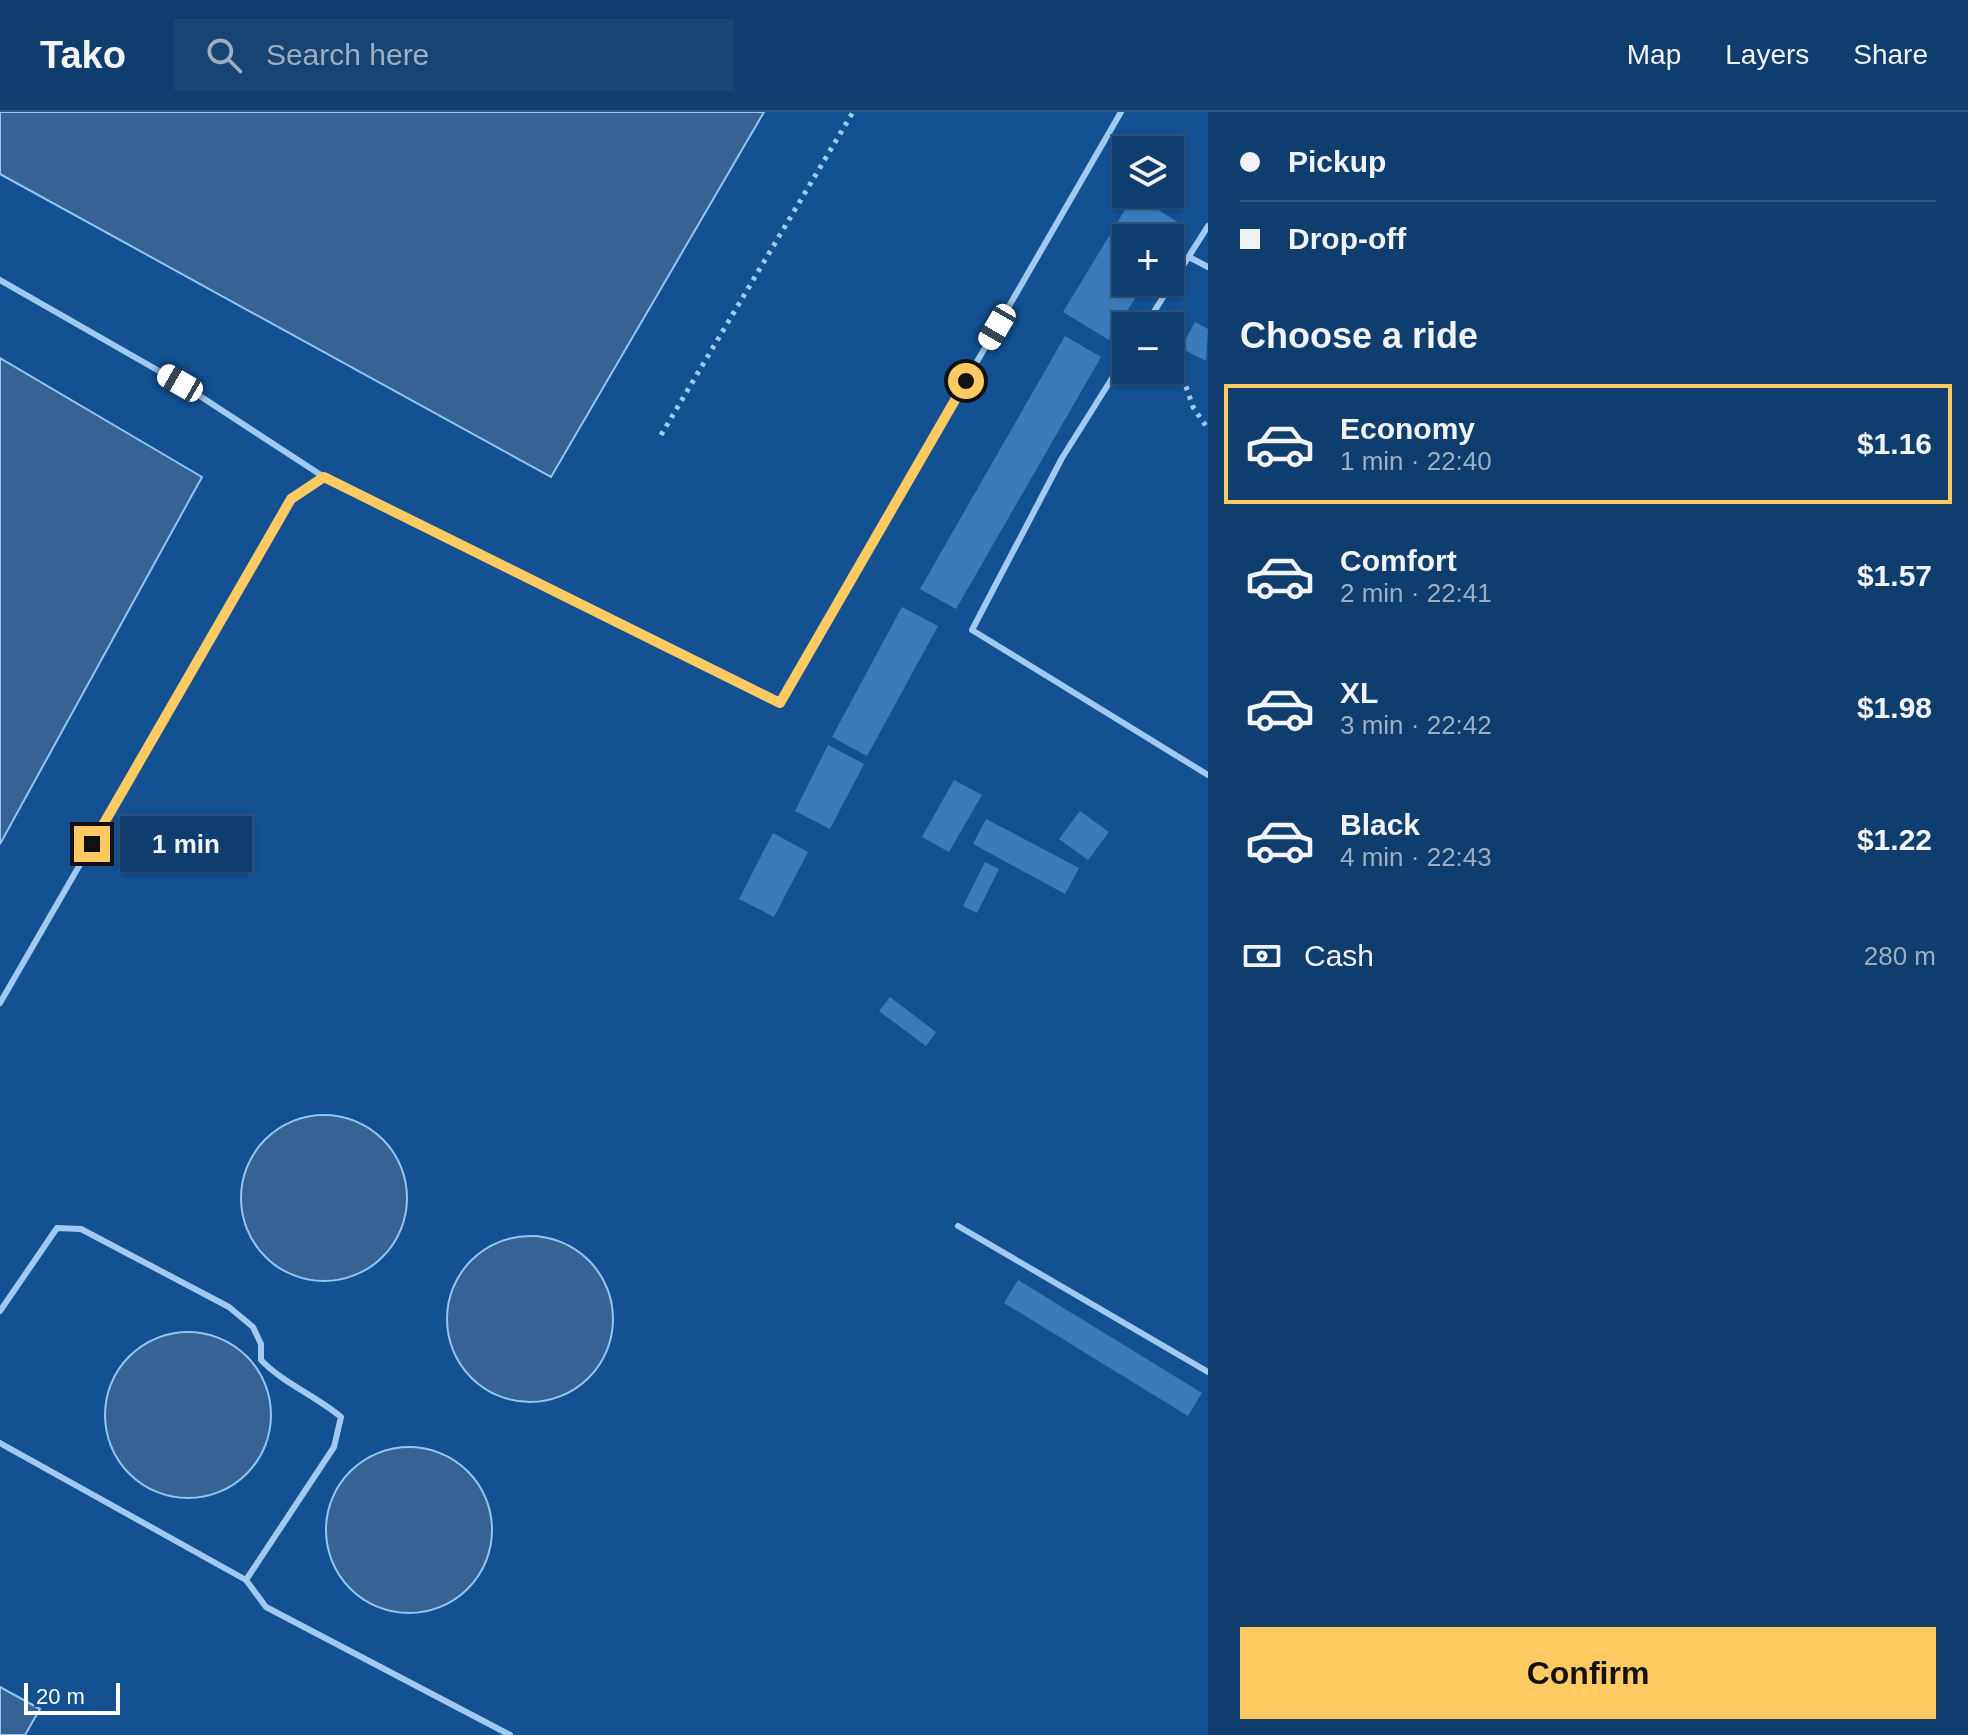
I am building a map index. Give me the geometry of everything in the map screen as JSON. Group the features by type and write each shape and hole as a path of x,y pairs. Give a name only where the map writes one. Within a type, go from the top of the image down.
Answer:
{"lane":[{"path":"0,280 180,383 324,477 780,703 1121,112"},
{"path":"1154,312 1208,226"},
{"path":"1189,257 1208,267"},
{"path":"1112,378 1062,458 972,630 1208,775"},
{"path":"0,1003 291,499 324,477"},
{"path":"958,1226 1208,1372"},
{"path":"0,1311 57,1228 81,1229 229,1307 253,1327 261,1344 261,1360 271,1371 320,1400 341,1417 334,1447 246,1580"},
{"path":"0,1443 246,1580 266,1607 510,1735"}],"path":[{"path":"661,435 853,112"},
{"path":"1184,380 1193,407 1208,429"}],"water":[{"path":"0,112 764,112 551,477 0,174"},
{"path":"0,358 202,477 0,844"},
{"path":"324,1115 356,1121 383,1139 401,1166 407,1198 401,1230 383,1257 356,1275 324,1281 292,1275 265,1257 247,1230 241,1198 247,1166 265,1139 292,1121"},
{"path":"530,1236 562,1242 589,1260 607,1287 613,1319 607,1351 589,1378 562,1396 530,1402 498,1396 471,1378 453,1351 447,1319 453,1287 471,1260 498,1242"},
{"path":"188,1332 220,1338 247,1356 265,1383 271,1415 265,1447 247,1474 220,1492 188,1498 156,1492 129,1474 111,1447 105,1415 111,1383 129,1356 156,1338"},
{"path":"409,1447 441,1453 468,1471 486,1498 492,1530 486,1562 468,1589 441,1607 409,1613 377,1607 350,1589 332,1562 326,1530 332,1498 350,1471 377,1453"},
{"path":"0,1687 40,1709 25,1735 0,1735"}],"building":[{"path":"1126,208 1155,208 1181,224 1116,224"},
{"path":"1112,231 1112,296 1136,296 1126,312 1112,312 1112,335 1109,340 1063,312"},
{"path":"1195,322 1208,329 1206,361 1184,350 1184,342"},
{"path":"1065,336 1101,357 956,609 920,589"},
{"path":"902,607 938,626 867,756 832,737"},
{"path":"828,745 864,764 830,829 795,811"},
{"path":"954,780 982,795 949,852 922,837"},
{"path":"1080,811 1109,832 1088,860 1059,839"},
{"path":"986,819 1079,868 1065,894 973,844"},
{"path":"773,833 808,852 774,917 739,899"},
{"path":"985,862 999,869 977,913 963,906"},
{"path":"890,997 936,1032 926,1046 879,1011"},
{"path":"1018,1280 1202,1393 1188,1416 1004,1303"}],"route":[{"path":"92,844 291,499 324,477 780,703 966,381"}]}
